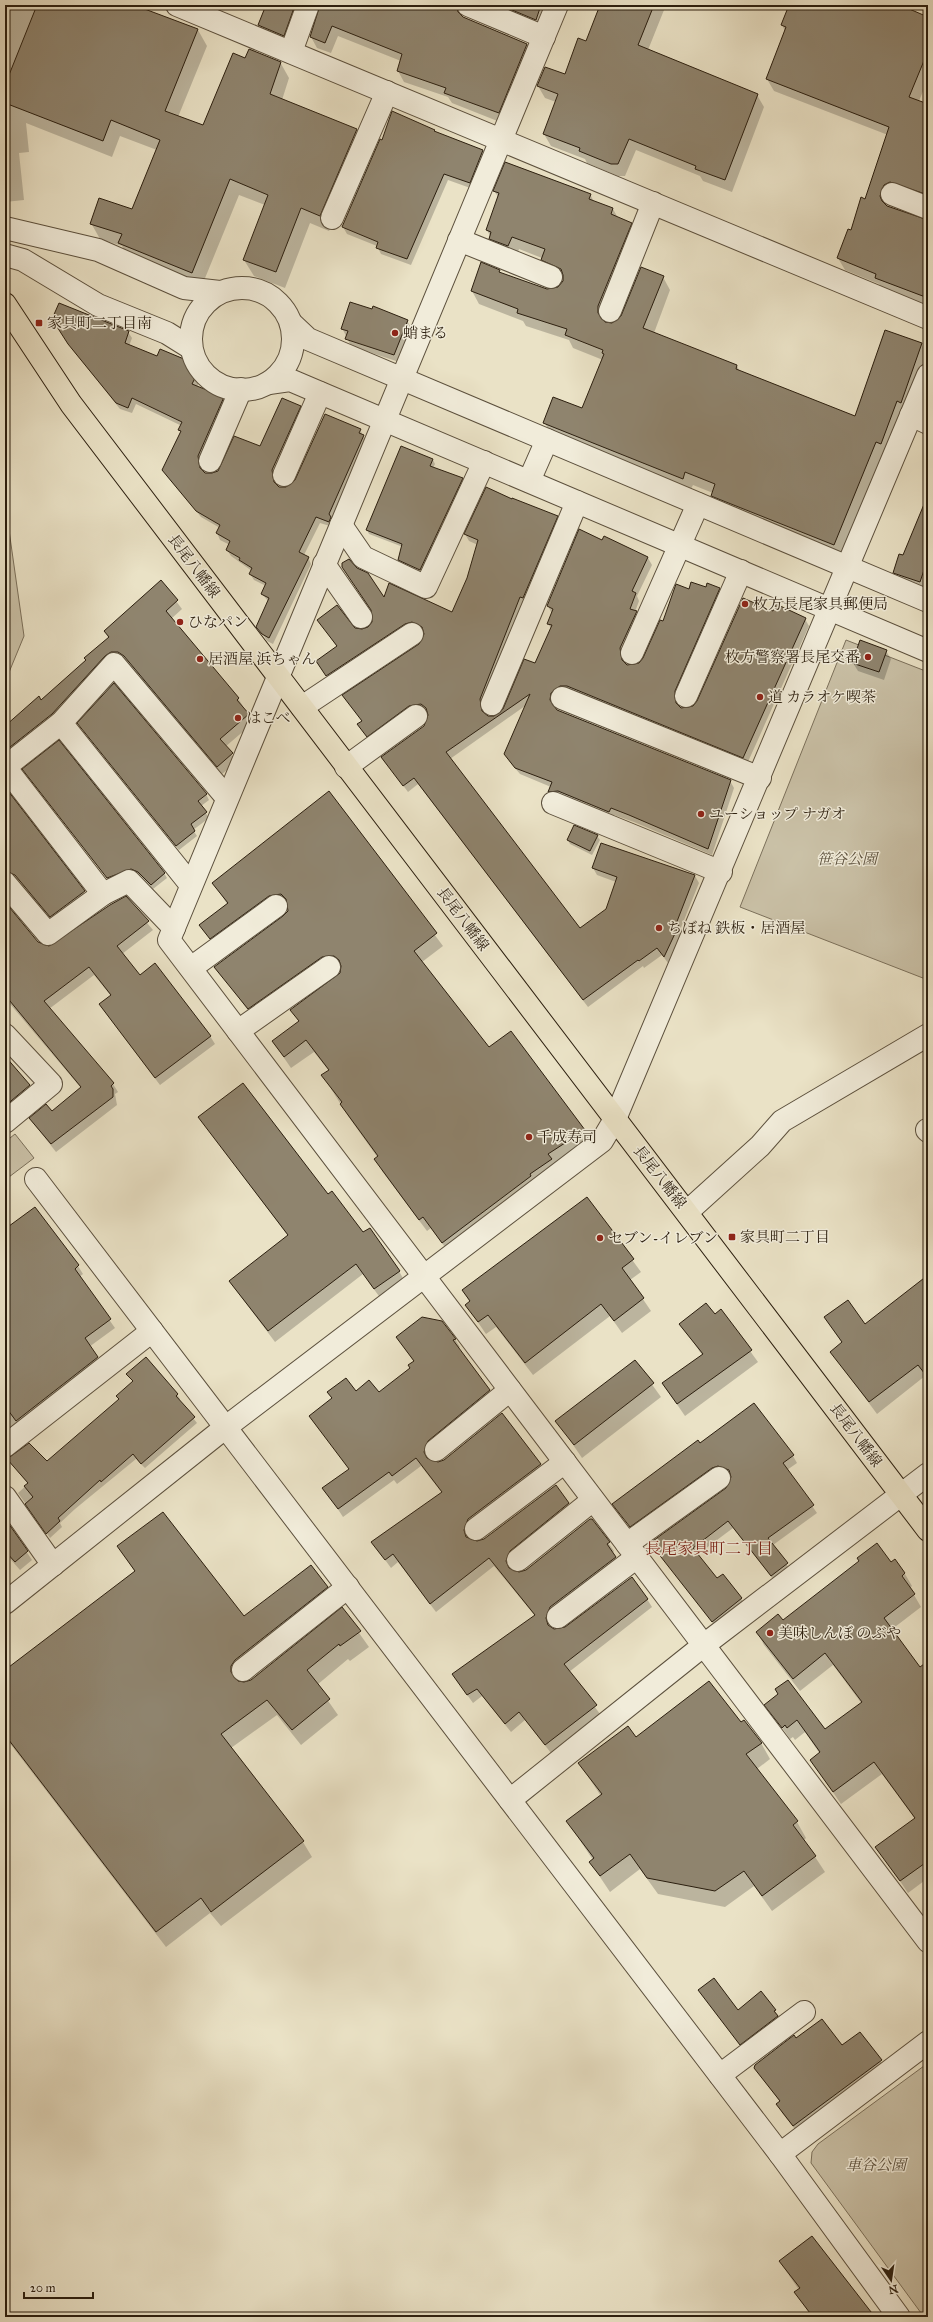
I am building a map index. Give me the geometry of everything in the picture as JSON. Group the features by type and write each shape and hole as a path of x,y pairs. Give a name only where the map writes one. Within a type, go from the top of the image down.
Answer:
{"main road":[{"name":"長尾八幡線","path":"5,304 71,404 928,1530"}],"street":[{"path":"177,5 928,318"},
{"path":"291,52 308,5"},
{"path":"468,5 544,37"},
{"path":"171,934 557,5"},
{"path":"332,218 387,92"},
{"path":"892,194 928,208"},
{"path":"610,311 653,203"},
{"path":"5,228 98,250 184,288 220,292"},
{"path":"459,240 551,277"},
{"path":"5,255 23,260 98,305 167,333 191,348"},
{"path":"269,383 282,372 290,358 294,341 291,324 284,308 271,296 255,288 237,287 220,292 206,302 196,316 191,332 191,348 197,364 207,377 221,386 254,389 269,383 290,380 928,651"},
{"path":"291,324 308,339 928,601"},
{"path":"5,1603 226,1427 424,1278 602,1141 615,1119 721,872 848,567 920,419 928,375"},
{"path":"210,462 241,389"},
{"path":"284,475 320,393"},
{"path":"529,481 547,440"},
{"path":"340,525 363,557 426,586 484,462"},
{"path":"492,704 578,502"},
{"path":"632,653 698,504"},
{"path":"324,564 361,617"},
{"path":"686,696 741,571"},
{"path":"302,708 412,634"},
{"path":"104,894 5,767 61,722 114,664 227,798"},
{"path":"562,698 760,778"},
{"path":"346,767 416,716"},
{"path":"61,722 192,885"},
{"path":"553,803 721,872"},
{"path":"5,883 48,934 104,894 129,882 171,934 191,968 424,1278 928,1941"},
{"path":"191,968 276,906"},
{"path":"238,1031 329,967"},
{"path":"5,1035 51,1084 5,1122"},
{"path":"687,1212 760,1146 782,1121 928,1035"},
{"path":"36,1179 780,2154 899,2317"},
{"path":"5,1446 152,1330"},
{"path":"436,1450 510,1390"},
{"path":"476,1529 565,1462"},
{"path":"510,1800 704,1645 928,1474"},
{"path":"558,1617 632,1551 719,1478"},
{"path":"5,1497 53,1565"},
{"path":"518,1560 593,1500"},
{"path":"243,1670 348,1587"},
{"path":"720,2075 804,2012"},
{"path":"780,2154 928,2042"}],"green space":[{"path":"5,502 24,636 5,682"},
{"name":"笹谷公園","path":"846,640 928,672 928,980 740,907"},
{"path":"15,1134 34,1158 5,1180 5,1142"},
{"name":"車谷公園","path":"928,2063 928,2317 924,2317 811,2163 812,2152 818,2144"}],"building":[{"path":"37,5 134,5 198,29 165,111 203,125 233,53 245,58 249,49 281,62 270,94 357,129 320,216 301,208 276,272 243,260 268,195 230,179 192,273 118,243 122,234 90,224 99,198 132,209 160,140 111,120 103,141 5,103 5,75 9,75"},
{"path":"266,5 295,5 284,36 258,25"},
{"path":"320,5 456,5 458,12 463,17 527,44 499,113 444,93 446,88 397,71 402,54 332,26 325,43 310,37"},
{"path":"500,5 541,5 536,20"},
{"path":"600,5 654,5 638,45 758,94 725,180 695,169 696,166 629,139 618,164 611,164 579,151 580,148 543,134 558,94 537,86 545,67 565,74 578,38 586,41"},
{"path":"789,5 900,5 928,17 928,51 909,97 928,104 928,195 890,182 884,185 880,196 882,201 887,206 928,220 928,298 875,278 876,274 837,258 848,229 851,230 861,197 865,199 889,127 766,79 786,27 781,25"},
{"path":"392,111 435,130 434,131 483,150 470,183 444,174 407,259 376,248 378,242 342,227 380,139 382,140"},
{"path":"505,162 591,194 589,199 613,208 611,214 632,223 598,306 598,313 605,322 612,323 621,316 641,267 664,276 643,328 737,365 736,369 855,416 885,330 922,343 901,403 897,401 881,444 876,442 834,545 711,496 715,484 685,472 683,479 543,423 553,397 582,408 604,354 602,353 603,350 565,335 567,329 517,313 518,309 471,291 481,262 500,270 499,272 547,289 558,287 563,281 561,269 541,260 545,249 512,237 508,246 489,239 491,232 486,230 499,193 493,191"},
{"path":"350,302 372,309 373,306 408,320 394,355 345,339 348,331 341,329"},
{"path":"59,303 129,331 125,343 157,356 160,349 184,359 196,376 192,384 224,397 198,456 200,468 205,473 218,471 234,436 260,446 282,398 301,406 272,470 274,482 279,487 286,487 295,480 325,414 361,429 359,433 364,435 329,514 331,517 329,522 316,517 299,552 309,557 269,638 262,634 256,627 269,598 261,594 266,583 249,574 252,568 239,560 240,558 226,550 230,541 216,533 220,525 196,511 162,470 181,431 178,430 182,422 132,398 128,408 116,403 68,344 52,319"},
{"path":"401,446 433,459 430,466 463,478 420,570 398,560 402,544 366,530"},
{"path":"486,487 512,499 558,516 523,598 520,597 480,699 482,711 488,716 494,716 503,709 524,659 535,663 552,625 547,624 553,609 547,606 579,529 602,540 604,536 648,557 632,591 636,593 630,609 637,611 620,648 622,660 627,665 639,663 643,658 660,620 663,621 676,584 689,589 691,582 706,587 707,583 720,588 675,691 676,703 681,708 693,706 697,701 743,598 773,611 776,604 806,618 743,758 567,686 560,686 551,693 550,700 557,710 731,780 708,849 611,808 609,812 558,791 548,792 552,782 515,768 504,754 530,694 446,752 580,928 606,909 617,877 592,868 601,843 695,875 676,924 679,925 664,957 657,948 583,1000 414,778 403,786 381,757 424,726 428,715 426,708 421,704 409,706 367,737 357,724 362,721 342,695 419,644 424,634 422,627 412,622 405,624 326,676 316,661 337,646 317,620 337,605 355,628 362,629 368,627 372,622 371,610 342,567 342,563 349,559 357,568 368,573 384,597 389,583 452,612 467,578 478,540 464,534"},
{"path":"927,497 928,558 920,582 893,573 899,554 903,555"},
{"path":"161,580 178,600 166,611 239,698 237,700 249,714 220,739 233,753 217,767 124,656 118,652 111,652 105,656 52,714 5,751 5,726 39,696 41,700 86,660 84,658 109,637 104,631"},
{"path":"860,640 887,650 879,672 852,663"},
{"path":"114,683 207,794 198,801 207,812 191,824 195,831 176,846 77,723"},
{"path":"59,740 165,873 151,885 138,872 131,869 107,878 22,769"},
{"path":"5,787 85,891 50,917 15,875 5,871"},
{"path":"329,791 437,933 414,951 489,1047 511,1031 585,1130 548,1154 552,1159 530,1174 531,1176 442,1243 423,1217 419,1220 374,1159 378,1156 340,1104 342,1102 321,1075 329,1070 306,1040 284,1057 272,1041 299,1021 290,1010 340,973 341,966 339,960 334,956 322,957 248,1009 214,967 283,916 288,911 286,899 281,894 269,896 210,939 199,925 228,903 212,883"},
{"path":"574,825 598,835 590,851 567,840"},
{"path":"126,896 149,921 117,946 140,975 155,963 211,1036 155,1078 99,1004 111,995 89,967 44,1001 114,1083 111,1086 113,1089 113,1097 51,1144 29,1118 46,1104 52,1111 81,1087 5,995 5,902 38,942 49,946"},
{"path":"5,1056 30,1085 5,1106"},
{"path":"243,1083 328,1194 332,1191 363,1232 370,1228 400,1271 374,1289 356,1264 268,1331 229,1281 288,1235 198,1117"},
{"path":"587,1197 634,1259 622,1268 644,1298 614,1321 601,1304 525,1363 488,1315 478,1322 465,1305 470,1301 462,1290"},
{"path":"35,1207 79,1265 75,1269 111,1319 85,1338 98,1357 16,1421 5,1406 5,1229"},
{"path":"928,1275 928,1378 918,1365 869,1402 830,1352 842,1342 824,1317 848,1300 865,1324"},
{"path":"706,1303 715,1314 721,1309 752,1350 677,1404 662,1383 703,1354 679,1324"},
{"path":"422,1317 442,1321 456,1339 453,1340 490,1390 428,1441 424,1452 427,1458 438,1462 444,1460 502,1413 541,1464 468,1519 464,1530 466,1537 477,1541 484,1539 556,1485 569,1503 510,1551 506,1561 509,1568 519,1572 526,1570 590,1519 592,1519 610,1542 607,1544 616,1557 550,1607 546,1618 548,1625 554,1629 565,1627 632,1577 648,1599 564,1664 597,1705 545,1745 519,1712 505,1724 477,1689 467,1695 452,1674 535,1615 489,1558 430,1604 393,1554 385,1560 371,1542 442,1492 416,1458 392,1476 389,1472 338,1509 322,1488 349,1469 309,1416 332,1398 327,1392 346,1378 356,1391 369,1380 379,1392 410,1368 408,1365 414,1361 396,1337"},
{"path":"146,1357 178,1394 176,1396 195,1417 141,1464 133,1454 101,1482 100,1480 58,1518 60,1521 46,1534 25,1504 33,1497 24,1486 28,1483 7,1459 29,1443 47,1461 119,1399 116,1396 133,1381 126,1374"},
{"path":"635,1360 654,1383 574,1445 555,1421"},
{"path":"754,1403 794,1455 783,1463 814,1505 768,1538 788,1563 771,1576 728,1521 693,1548 717,1578 723,1574 742,1598 712,1622 650,1543 726,1488 731,1477 729,1470 718,1466 712,1468 630,1527 612,1504 698,1440 700,1443"},
{"path":"163,1512 244,1616 311,1565 328,1587 235,1660 231,1666 231,1672 238,1681 244,1682 251,1680 342,1607 361,1631 340,1646 339,1644 307,1670 330,1699 292,1730 267,1700 221,1734 304,1841 211,1912 201,1898 156,1932 5,1735 5,1670 135,1571 117,1546"},
{"path":"6,1520 28,1551 15,1562 5,1551"},
{"path":"877,1543 891,1562 895,1559 905,1573 902,1576 915,1594 884,1618 920,1667 928,1661 928,1861 900,1881 875,1847 915,1818 874,1762 833,1792 810,1760 820,1752 797,1720 787,1728 785,1725 782,1728 764,1705 778,1694 775,1689 788,1680 825,1729 862,1702 825,1653 793,1679 756,1632 778,1614 783,1620 859,1561 857,1558"},
{"path":"709,1681 741,1722 744,1720 762,1743 746,1754 798,1821 793,1825 816,1856 762,1896 744,1871 715,1891 647,1878 630,1854 600,1876 589,1862 594,1858 566,1821 602,1794 578,1763 628,1726 636,1737"},
{"path":"714,1978 738,2010 761,1991 776,2010 774,2011 778,2016 740,2045 698,1990"},
{"path":"822,2019 842,2045 860,2032 882,2060 793,2126 776,2104 780,2101 754,2068 755,2065 794,2035 796,2038"},
{"path":"812,2236 875,2317 813,2317 794,2292 800,2288 779,2261"}],"place":[{"name":"家具町二丁目南","path":"39,323"},
{"name":"蛸まる","path":"395,333"},
{"name":"枚方長尾家具郵便局","path":"745,604"},
{"name":"ひなパン","path":"180,622"},
{"name":"枚方警察署長尾交番","path":"868,657"},
{"name":"居酒屋 浜ちゃん","path":"200,659"},
{"name":"道 カラオケ喫茶","path":"760,697"},
{"name":"はこべ","path":"238,718"},
{"name":"ユーショップ ナガオ","path":"701,814"},
{"name":"ちぼね 鉄板・居酒屋","path":"659,928"},
{"name":"千成寿司","path":"529,1137"},
{"name":"家具町二丁目","path":"732,1237"},
{"name":"セブン-イレブン","path":"600,1238"},
{"name":"美味しんぼ のぶや","path":"770,1633"}],"district":[{"name":"長尾家具町二丁目","path":"709,1548"}]}
